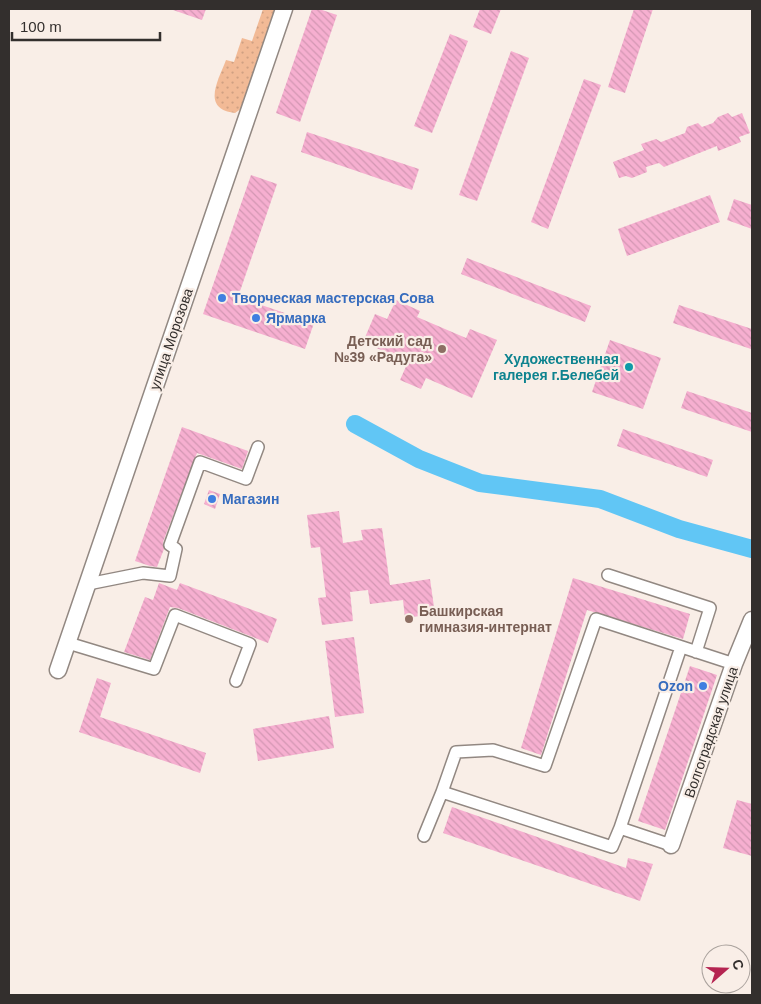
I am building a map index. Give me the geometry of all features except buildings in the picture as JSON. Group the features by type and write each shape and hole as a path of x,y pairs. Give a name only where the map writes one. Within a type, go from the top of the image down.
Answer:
{"street":[{"name":"улица Морозова","path":"58,670 284,9"},
{"path":"88,584 143,573 170,576 176,549 170,545 200,462 246,479 258,448"},
{"path":"608,576 710,608 696,652"},
{"path":"68,643 154,669 174,615 250,644 236,681"},
{"path":"424,836 456,752 493,750 545,766 596,619 734,664"},
{"name":"Волгоградская улица","path":"671,845 734,664 752,620"},
{"path":"442,792 612,847 681,647"},
{"path":"620,828 671,845"}],"shaded area":[{"path":"263,9 276,9 242,108 235,113 225,110 218,106 215,100 216,85 219,77 226,60 234,62 242,38 252,41"}],"waterway":[{"path":"355,424 419,459 480,483 600,499 679,529 752,549"}],"place":[{"name":"Творческая мастерская Сова","path":"222,298"},
{"name":"Ярмарка","path":"256,318"},
{"name":"Детский сад №39 «Радуга»","path":"442,349"},
{"name":"Художественная галерея г.Белебей","path":"629,367"},
{"name":"Магазин","path":"212,499"},
{"name":"Башкирская гимназия-интернат","path":"409,619"},
{"name":"Ozon","path":"703,686"}]}
